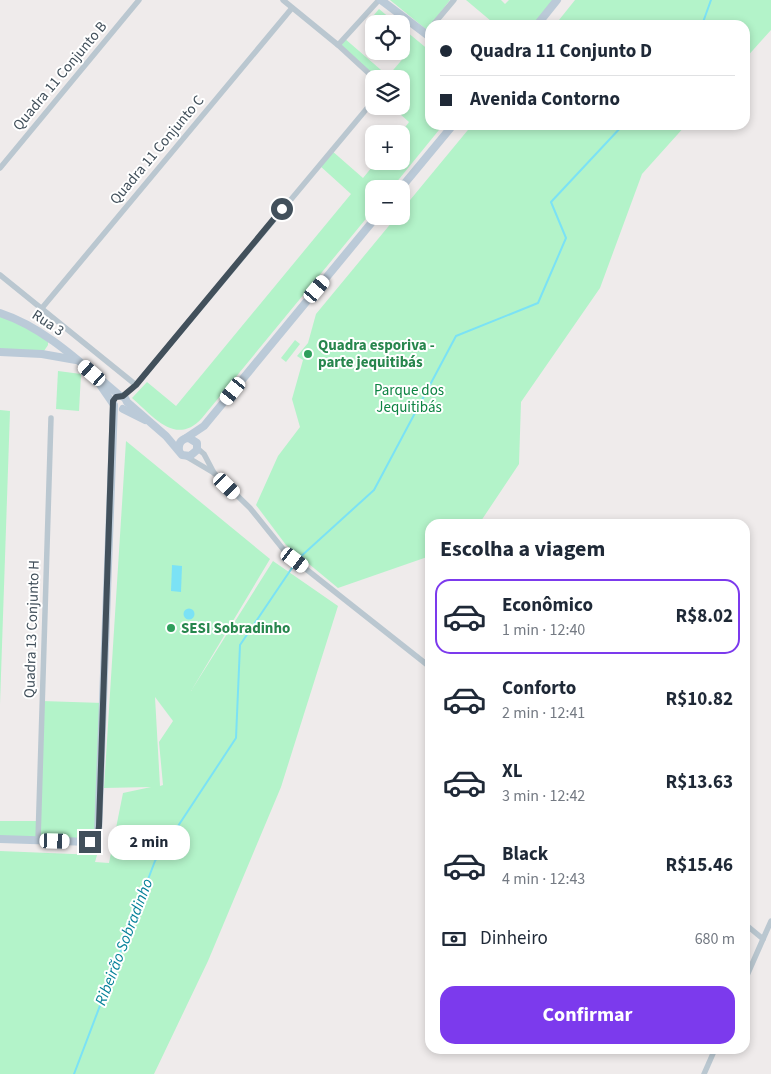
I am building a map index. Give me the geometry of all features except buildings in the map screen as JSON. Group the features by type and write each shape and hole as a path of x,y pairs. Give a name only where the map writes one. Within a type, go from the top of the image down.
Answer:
{"main road":[{"path":"380,0 425,30"},
{"path":"540,20 557,0"},
{"path":"407,180 449,130"},
{"path":"179,450 179,444 204,426 370,225"},
{"name":"Rua 3","path":"0,313 30,326 78,360 120,403"},
{"path":"42,354 48,345 48,338"},
{"name":"Rua 3","path":"0,352 42,354 78,360"},
{"path":"0,839 90,842 98,834 111,433 120,403 153,424 189,458 197,447 204,426"},
{"path":"166,436 192,439 197,447"}],"street":[{"name":"Quadra 11 Conjunto B","path":"0,168 139,0"},
{"path":"282,0 338,45 365,70"},
{"path":"338,45 380,0"},
{"path":"437,20 454,0"},
{"name":"Quadra 11 Conjunto C","path":"42,308 292,8"},
{"path":"120,403 365,111"},
{"path":"0,275 136,385"},
{"name":"Quadra 13 Conjunto H","path":"38,840 51,418"},
{"path":"197,447 206,456 214,473"},
{"path":"189,458 214,473 250,508 287,554 425,662"},
{"path":"750,969 771,921"},
{"path":"750,928 763,939"},
{"path":"704,1074 713,1054"}],"green space":[{"path":"390,0 450,0 435,20 425,20 425,28"},
{"path":"466,0 501,0 505,4 509,0 554,0 538,20 490,20"},
{"path":"575,0 771,0 771,30 750,53 750,20 559,20"},
{"path":"379,9 386,15 374,15"},
{"path":"410,34 425,47 425,130 439,130 410,166 410,125 407,125 409,122 401,115 410,115 410,70 393,70 402,60 410,60"},
{"path":"344,38 365,56 365,60 369,60 381,70 365,70 338,45"},
{"name":"Parque dos Jequitibás","path":"468,130 682,130 642,174 600,288 521,402 519,464 482,519 425,519 425,558 338,588 286,545 256,505 278,456 300,427 292,399 303,360 297,356 308,343 316,314 390,225 410,225 410,200"},
{"path":"331,150 363,178 370,170 406,170 398,180 365,180 365,220 202,418 183,430 174,429 165,426 132,398 147,382 176,406 351,194 319,165"},
{"path":"0,313 48,338 48,345 42,354 0,352"},
{"path":"295,340 300,344 286,362 281,358"},
{"path":"58,371 81,374 79,411 56,409"},
{"path":"0,410 10,411 0,704"},
{"path":"126,441 270,559 191,691 273,561 338,606 281,787 208,961 154,1074 0,1074 0,851 97,855 95,862 109,863 123,793 151,787 104,788","holes":["155,697 173,721 159,742 163,785 160,786"]},
{"path":"42,701 103,703 95,839 0,839 0,821 38,821"}],"water":[{"path":"172,565 182,566 181,592 171,591"},
{"path":"189,608 195,614 189,620 183,614"}],"waterway":[{"name":"Ribeirão Sobradinho","path":"704,20 711,0"},
{"name":"Ribeirão Sobradinho","path":"74,1074 155,861 236,738 240,645 298,559 374,490 456,336 538,303 566,238 551,202 618,130"}],"place":[{"name":"Quadra esporiva - parte jequitibás","path":"308,354"},
{"name":"SESI Sobradinho","path":"171,628"}],"route":[{"path":"90,842 98,834 99,826 113,400 116,397 123,396 136,385 282,209"}]}
